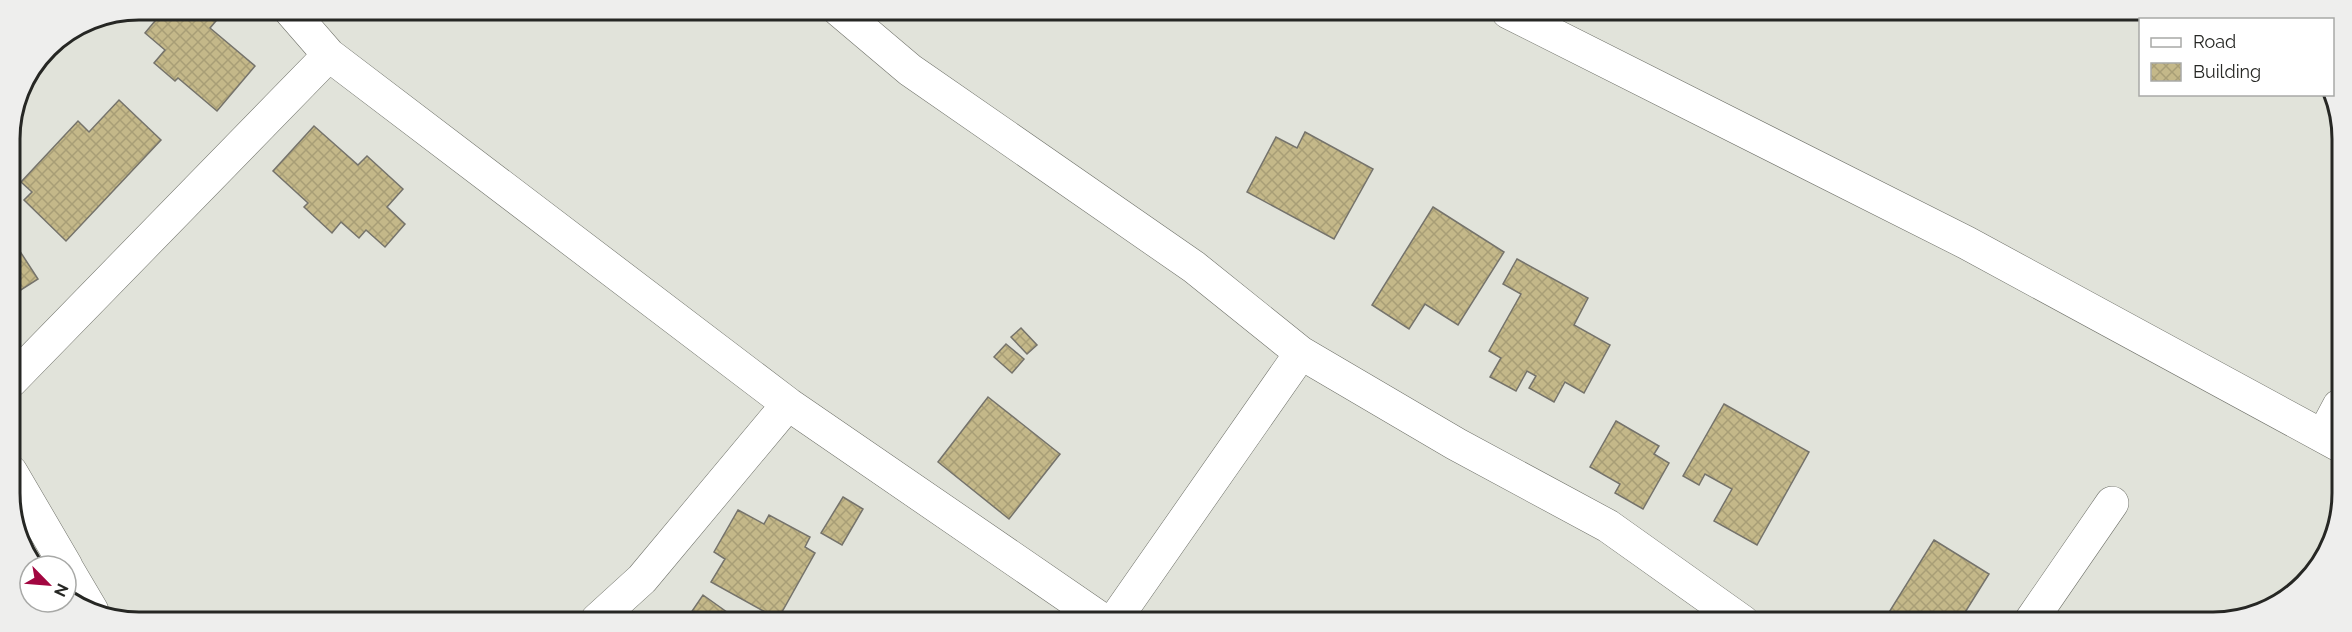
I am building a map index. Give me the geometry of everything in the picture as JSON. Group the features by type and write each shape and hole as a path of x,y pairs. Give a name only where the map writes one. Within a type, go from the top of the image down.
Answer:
{"street":[{"path":"299,20 329,55 788,404 1091,612"},
{"path":"851,20 910,70 1194,267 1301,353 1456,444 1608,526 1729,612"},
{"path":"1524,20 1967,243 2331,441"},
{"path":"20,372 329,55"},
{"path":"1120,612 1301,353"},
{"path":"606,612 642,579 788,404"},
{"path":"20,487 59,554"},
{"path":"2037,612 2112,503"},
{"path":"78,587 86,600"}],"building":[{"path":"156,20 217,20 210,28 255,66 217,111 178,78 175,81 154,63 165,50 145,33"},
{"path":"119,100 161,140 66,241 24,200 32,192 21,182 78,121 89,132"},
{"path":"314,126 358,165 367,156 403,189 387,207 405,224 385,247 366,230 359,238 341,222 332,233 304,207 308,203 273,171"},
{"path":"1305,132 1373,169 1334,239 1247,192 1276,137 1297,148"},
{"path":"1433,207 1504,252 1458,325 1425,304 1409,329 1372,305"},
{"path":"20,251 38,279 20,291"},
{"path":"1517,259 1588,298 1574,325 1610,345 1584,393 1565,382 1554,402 1529,388 1536,376 1527,371 1516,391 1490,377 1501,358 1489,351 1521,294 1503,284"},
{"path":"1021,328 1037,345 1027,354 1011,337"},
{"path":"1006,344 1024,359 1012,373 994,357"},
{"path":"988,397 1060,454 1009,519 938,462"},
{"path":"1724,404 1809,452 1757,545 1714,521 1732,489 1705,474 1699,485 1683,476"},
{"path":"1616,421 1659,446 1654,454 1669,463 1643,509 1615,493 1620,484 1590,467"},
{"path":"843,497 863,509 842,545 821,533"},
{"path":"738,510 764,524 769,515 810,537 805,547 815,553 782,612 765,612 711,582 725,559 714,552"},
{"path":"1934,540 1989,574 1965,612 1889,612"},
{"path":"703,595 727,612 691,612"}]}
